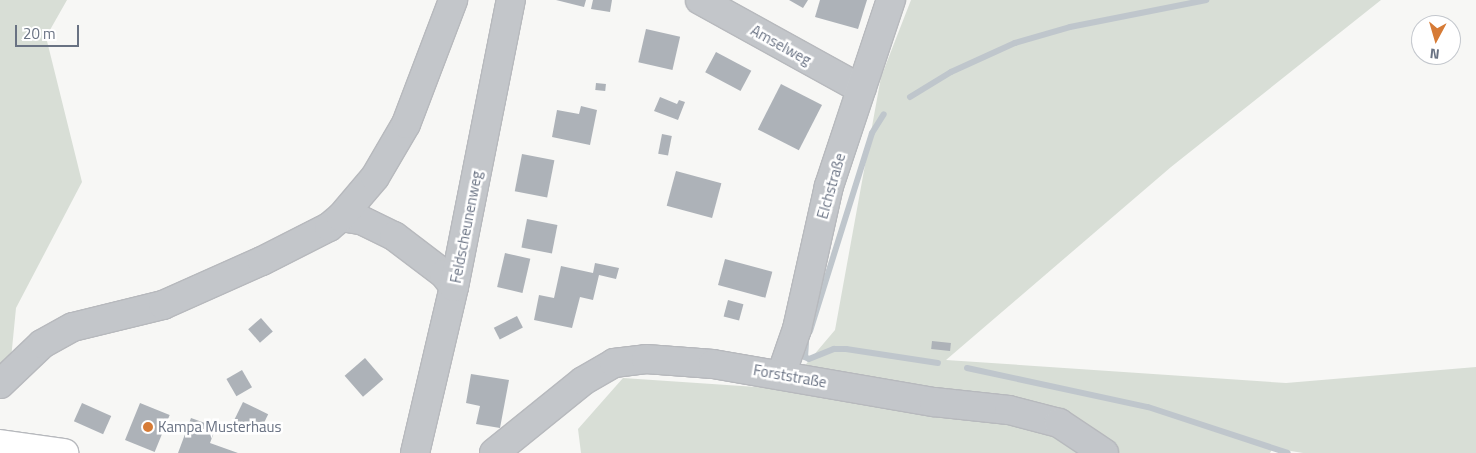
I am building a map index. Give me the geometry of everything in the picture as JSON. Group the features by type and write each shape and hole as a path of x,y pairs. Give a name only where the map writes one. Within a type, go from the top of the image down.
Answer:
{"main road":[{"path":"0,444 64,453"}],"street":[{"path":"0,384 42,344 73,327 163,305 262,261 329,227 341,217 379,171 406,124 453,0"},
{"name":"Feldscheunenweg","path":"415,453 454,287 511,0"},
{"name":"Amselweg","path":"700,0 861,89"},
{"name":"Elchstraße","path":"782,374 797,329 829,186 891,0"},
{"path":"341,217 361,220 394,236 444,274 454,287"},
{"name":"Forststraße","path":"494,453 583,381 614,363 646,359 713,364 782,374 934,402 1032,414 1059,423 1104,453"}],"shaded area":[{"path":"0,0 67,0 46,37 82,182 16,308 11,359 0,367"},
{"path":"911,0 1381,0 1171,167 946,360 1286,383 1476,367 1476,453 1303,453 1273,448 1270,453 581,453 578,429 623,378 785,389 835,330 881,77"}],"building":[{"path":"556,0 586,0 584,7"},
{"path":"593,0 612,0 610,12 591,9"},
{"path":"789,0 808,0 803,8"},
{"path":"820,0 867,0 858,29 815,17"},
{"path":"646,29 680,37 672,70 638,62"},
{"path":"716,52 751,71 741,91 705,72"},
{"path":"596,83 606,84 605,91 595,90"},
{"path":"781,84 822,105 799,150 758,129"},
{"path":"660,97 677,104 679,100 685,102 678,120 654,111"},
{"path":"581,106 597,110 590,145 552,137 557,110 579,114"},
{"path":"662,134 672,136 668,156 658,154"},
{"path":"522,154 554,160 547,198 515,191"},
{"path":"676,171 721,183 712,218 667,206"},
{"path":"527,219 557,225 552,253 521,247"},
{"path":"505,253 530,259 522,293 497,287"},
{"path":"725,259 772,272 765,298 718,285"},
{"path":"595,263 619,268 616,279 599,275 593,300 580,297 572,328 534,320 539,295 554,298 561,266 593,273"},
{"path":"728,300 743,304 739,321 724,316"},
{"path":"517,316 523,328 500,339 494,328"},
{"path":"261,318 273,332 260,343 248,329"},
{"path":"932,341 951,343 950,351 931,349"},
{"path":"365,358 383,379 363,397 345,376"},
{"path":"242,370 252,387 236,396 226,379"},
{"path":"471,374 509,380 500,428 476,424 480,406 466,403"},
{"path":"243,402 268,414 259,432 234,420"},
{"path":"82,403 111,416 103,434 74,421"},
{"name":"Kampa Musterhaus","path":"140,403 170,415 155,452 125,440"},
{"path":"191,418 216,427 210,443 238,453 178,453"}],"waterway":[{"path":"910,97 951,72 1015,43 1070,27 1206,0"},
{"path":"810,331 872,133 884,114"},
{"path":"806,343 805,357 809,359 834,349 846,349 938,363"},
{"path":"967,368 1148,407 1288,453"}],"place":[{"name":"Kampa Musterhaus","path":"148,427"}]}
